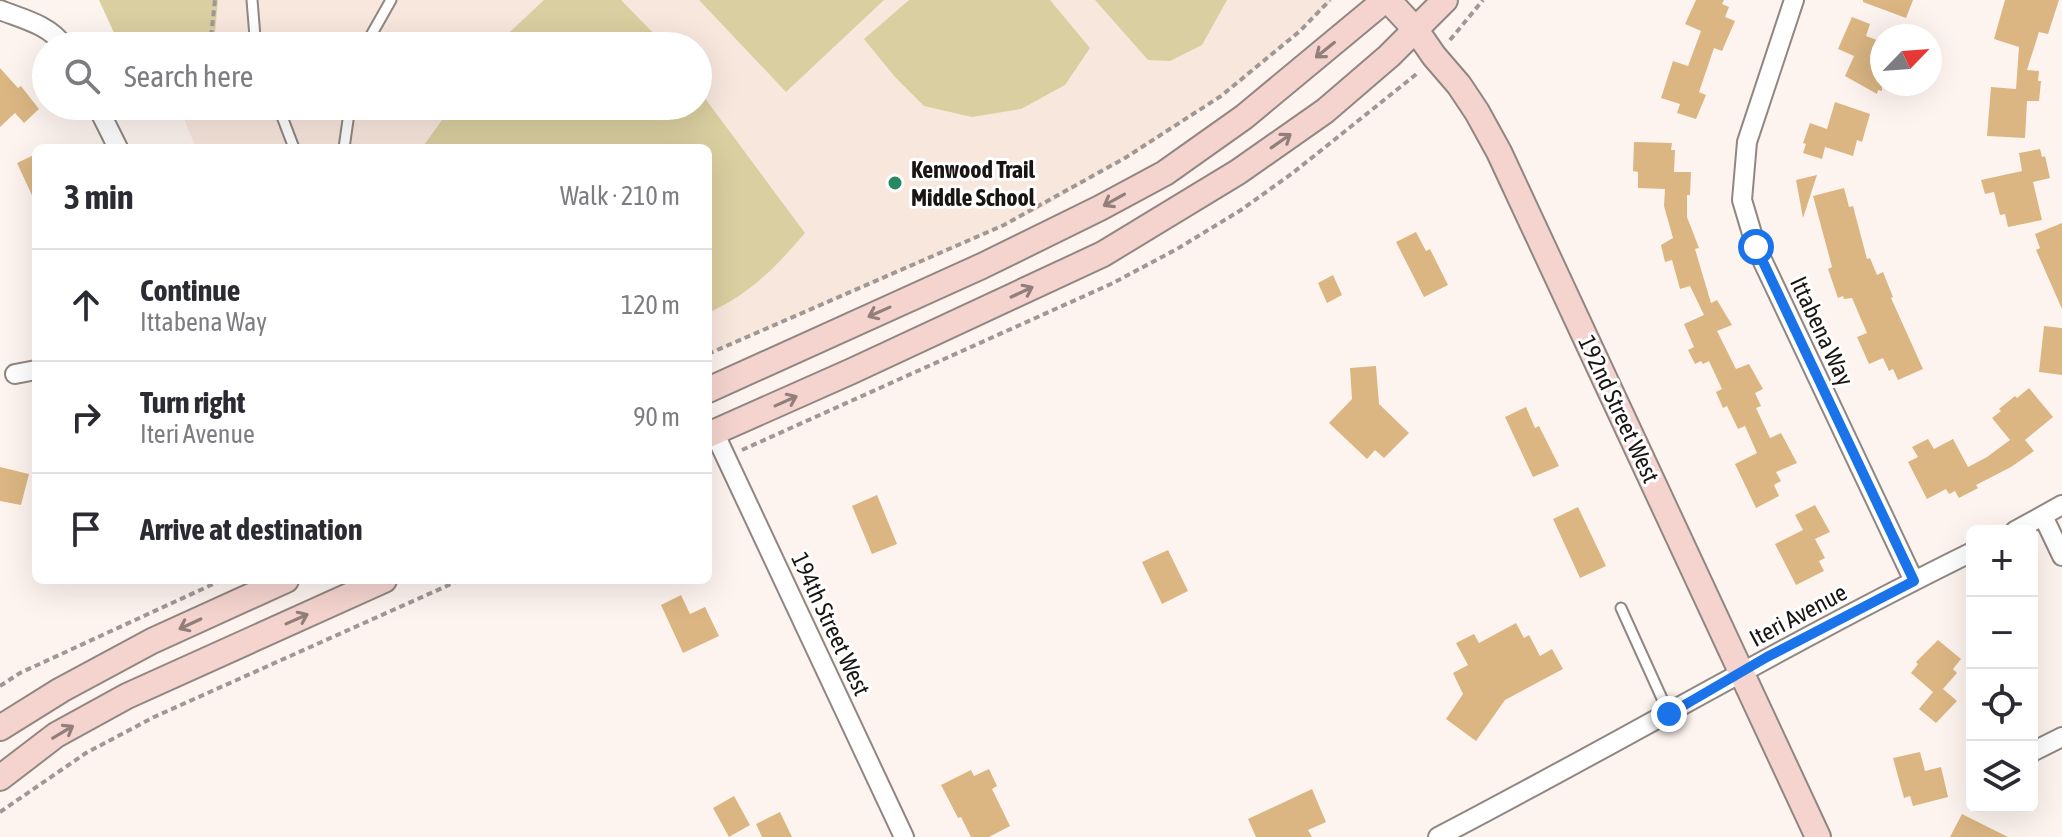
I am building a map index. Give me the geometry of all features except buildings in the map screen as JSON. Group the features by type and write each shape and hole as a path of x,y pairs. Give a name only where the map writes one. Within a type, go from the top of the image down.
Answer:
{"main road":[{"name":"192nd Street West","path":"1387,0 1416,30 1468,98 1499,152 1818,837"},
{"path":"712,388 982,266 1165,173 1244,117 1387,0"},
{"path":"712,434 1103,254 1238,172 1325,111 1389,56 1445,0"},
{"path":"0,728 61,690 152,641 277,584"},
{"path":"0,778 56,735 127,696 375,584"}],"street":[{"name":"Ittabena Way","path":"1794,0 1747,142 1742,200 1756,247 1914,581"},
{"path":"0,10 40,25 49,32"},
{"path":"104,120 116,144"},
{"path":"15,374 32,371"},
{"name":"194th Street West","path":"712,436 904,837"},
{"path":"2026,525 2062,505"},
{"path":"2043,516 2062,556"},
{"name":"Iteri Avenue","path":"1438,837 1966,555"},
{"path":"2038,749 2062,737"}],"lane":[{"path":"252,0 255,32"},
{"path":"373,32 391,0"},
{"path":"283,120 292,144"},
{"path":"345,144 348,120"},
{"path":"1621,608 1669,714"}],"path":[{"path":"212,32 215,0"},
{"path":"712,352 1004,225 1125,158 1221,96 1300,31 1330,0"},
{"path":"0,686 20,673 213,584"},
{"path":"0,812 86,753 154,717 451,584"}],"shaded area":[{"path":"99,0 218,0 215,32 114,32"},
{"name":"Kenwood Trail Middle School","path":"218,0 1333,0 1242,82 1146,146 1040,209 712,352 712,144 194,144 184,120 712,120 712,32 215,32"},
{"path":"544,0 621,0 652,32 510,32"},
{"path":"699,0 884,0 786,92"},
{"path":"909,0 1050,0 1090,48 1065,85 1021,109 972,117 924,106 864,39"},
{"path":"1095,0 1227,0 1202,45 1170,61 1148,60"},
{"path":"712,108 805,233 761,279 712,311 712,144 425,144 442,120 712,120"}],"place":[{"name":"Kenwood Trail Middle School","path":"895,183"}],"route":[{"path":"1669,714 1767,657 1914,581 1756,247"}]}
